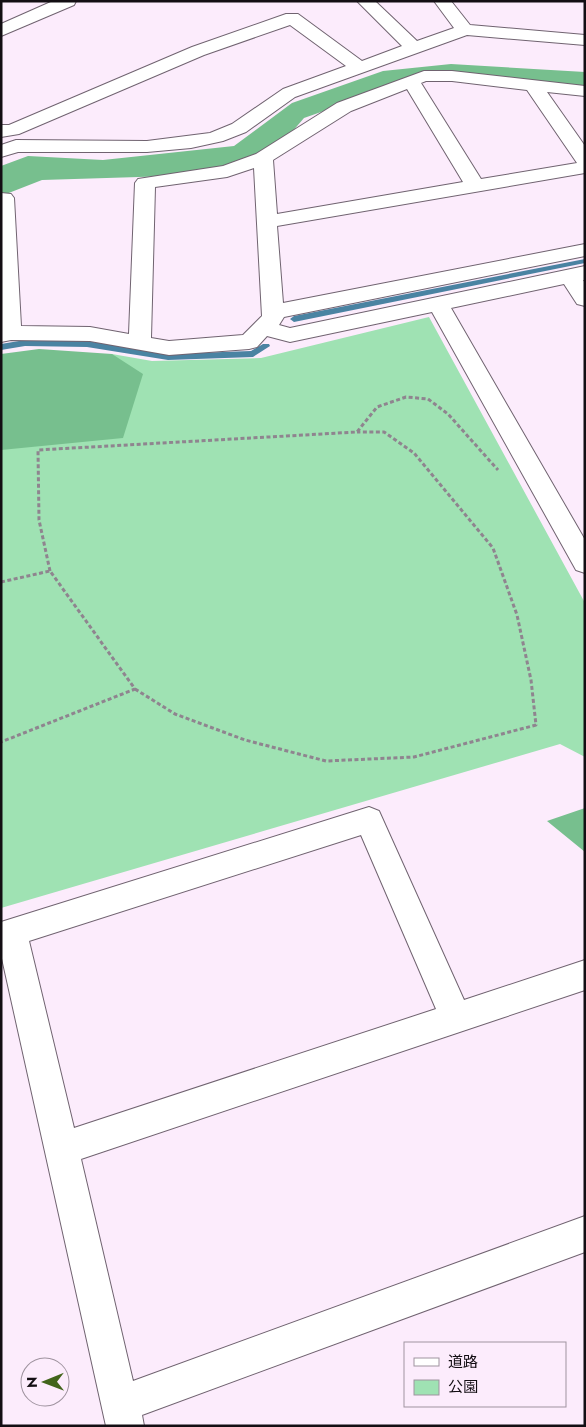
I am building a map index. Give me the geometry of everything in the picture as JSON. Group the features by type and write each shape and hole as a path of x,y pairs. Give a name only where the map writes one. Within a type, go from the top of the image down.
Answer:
{"street":[{"path":"1,31 68,1"},
{"path":"365,1 414,48"},
{"path":"442,1 465,30"},
{"path":"8,139 198,51 292,18 360,68"},
{"path":"8,139 118,148 168,145 202,140 238,129 272,102 289,93 414,48 457,35 465,30 585,40"},
{"path":"140,343 145,183 227,171 262,158 344,107 411,81 435,74 585,91"},
{"path":"411,81 475,186"},
{"path":"533,85 585,160"},
{"path":"262,158 267,222 268,320"},
{"path":"267,222 585,167"},
{"path":"1,199 4,198 6,334 90,334 169,348 243,344 249,342 268,320 585,250"},
{"path":"268,320 290,335 577,274 585,299"},
{"path":"438,304 577,533 585,563"},
{"path":"455,1017 369,820 6,935 61,1149 123,1415 585,1234"},
{"path":"61,1149 585,975"}],"path":[{"path":"357,432 378,406 406,397 428,399 448,414 473,440 504,478"},
{"path":"357,432 384,432 414,453 493,548 517,615 531,680 536,725 414,757 326,761 245,740 174,714 134,689 50,571 38,520 38,450 357,432"},
{"path":"1,582 50,571"},
{"path":"1,742 134,689"}],"green space":[{"path":"451,64 585,72 585,87 467,79 406,82 304,118 266,162 171,176 42,180 1,196 1,166 28,156 103,160 234,146 292,103 383,71"},
{"path":"429,317 585,603 585,757 560,744 1,908 1,355 112,354 152,361 261,358"},
{"path":"39,349 112,354 143,374 123,438 1,450 1,354"},
{"path":"585,808 585,852 547,821"}],"waterway":[{"path":"294,319 585,261"},
{"path":"1,347 25,343 87,344 168,357 253,354 266,346"}]}
